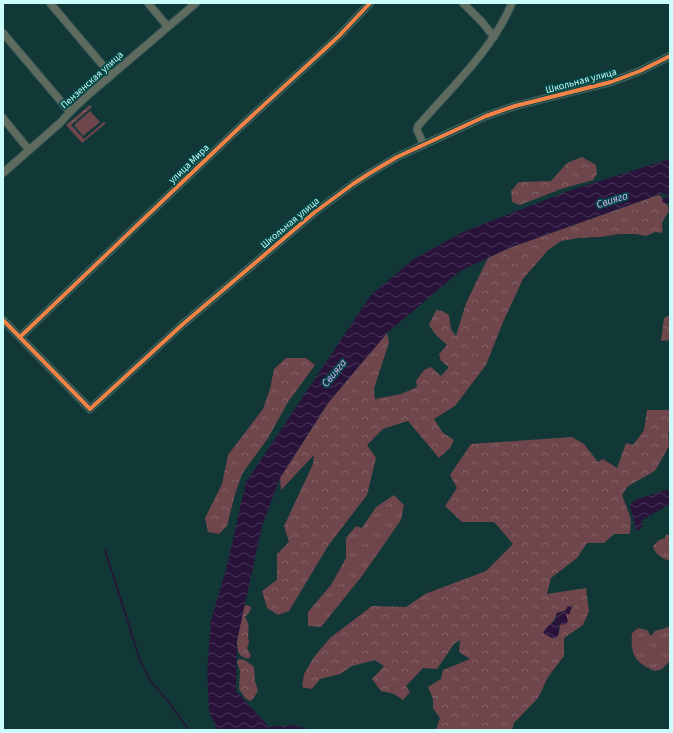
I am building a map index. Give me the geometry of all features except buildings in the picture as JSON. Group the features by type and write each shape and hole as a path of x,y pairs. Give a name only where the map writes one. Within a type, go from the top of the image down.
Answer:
{"street":[{"path":"50,3 111,75"},
{"path":"148,3 168,27"},
{"name":"Пензенская улица","path":"3,173 60,123 111,75 196,3"},
{"name":"улица Мира","path":"20,337 240,127 339,36 370,3"},
{"path":"463,3 482,22 494,37"},
{"path":"424,145 417,130 418,126 487,48 504,22 512,3"},
{"path":"3,33 70,112"},
{"name":"Школьная улица","path":"20,337 90,409 183,324 328,202 353,184 390,161 486,116 515,106 611,82 640,71 670,56"},
{"path":"3,118 30,150"},
{"path":"3,320 20,337"}],"green space":[{"path":"90,105 92,107 71,125 84,139 104,122 106,123 82,143 66,125"},
{"path":"90,111 100,122 83,136 74,125"},
{"path":"582,157 596,165 597,174 593,180 561,189 520,205 512,202 511,191 519,182 551,181 567,163"},
{"path":"658,195 661,196 668,206 669,211 662,223 662,233 655,232 646,236 636,234 620,234 579,238 561,241 548,250 523,279 503,322 486,365 455,406 434,419 443,433 454,440 450,448 439,458 408,421 383,429 367,445 376,458 367,495 328,546 289,611 278,615 267,608 262,591 277,580 277,554 289,542 284,526 313,464 314,455 281,490 280,478 328,403 387,333 389,342 374,389 375,399 401,394 417,387 416,381 424,370 431,367 441,376 449,367 441,361 439,354 447,345 435,334 429,325 436,310 442,311 449,315 451,329 456,336 466,303 488,258 509,248"},
{"path":"670,315 670,340 661,341 664,318"},
{"path":"286,358 306,358 315,365 288,402 268,438 242,474 227,526 219,534 208,532 205,518 222,484 228,455 263,409 270,389 274,369"},
{"path":"670,408 670,430 668,432 669,446 655,471 628,486 622,495 631,519 630,534 614,534 604,543 587,543 577,558 551,578 547,594 586,588 589,611 583,625 564,638 564,656 548,677 538,698 514,723 512,730 436,730 440,718 433,708 433,699 428,687 441,679 443,670 470,659 459,652 460,640 454,644 437,669 423,668 406,686 410,692 403,700 394,694 381,691 372,679 384,666 375,660 352,666 340,674 320,679 312,689 302,687 304,674 314,657 330,638 372,606 406,607 425,594 486,571 513,544 494,522 462,522 445,506 457,488 450,475 471,444 572,437 584,444 598,462 603,459 617,468 626,443 633,445 644,430 647,410 668,410","holes":["573,605 569,613 566,614 563,624 560,625 559,633 543,633 553,621 557,613 565,611"]},
{"path":"394,495 404,505 401,520 362,576 321,627 308,626 308,612 331,585 346,558 346,538 356,526 362,528 376,507"},
{"path":"666,534 670,536 670,561 659,556 653,546 659,540 665,538"},
{"path":"244,605 250,606 251,608 245,617 249,627 249,642 247,648 251,656 248,659 241,656 238,652 236,630"},
{"path":"669,627 670,661 662,669 655,671 643,665 635,657 632,647 632,633 638,628 647,630 651,636 655,631"},
{"path":"239,659 245,660 254,667 255,681 258,691 250,701 245,698 239,689 240,671 237,662"}],"water":[{"name":"Свияга","path":"670,159 670,203 662,202 663,199 669,195 663,193 509,248 460,271 387,333 328,403 280,478 262,526 237,641 236,691 269,727 294,725 312,730 217,730 209,711 207,672 211,621 227,566 246,482 371,295 414,259 463,232 568,191"},
{"path":"670,489 670,504 642,520 643,525 638,531 635,528 630,505 635,500"},
{"path":"574,605 570,611 570,614 566,614 568,621 566,624 559,625 559,633 557,637 552,638 543,633 548,626 555,621 557,613 565,611 568,606 571,607"}],"waterway":[{"path":"105,550 140,660 150,680 168,701 189,730"}],"cycle path":[{"path":"20,337 240,127 339,36 370,3"},
{"path":"3,320 90,409 183,324 315,212 370,173 397,157 486,116 515,106 611,82 640,71 670,56"}]}
